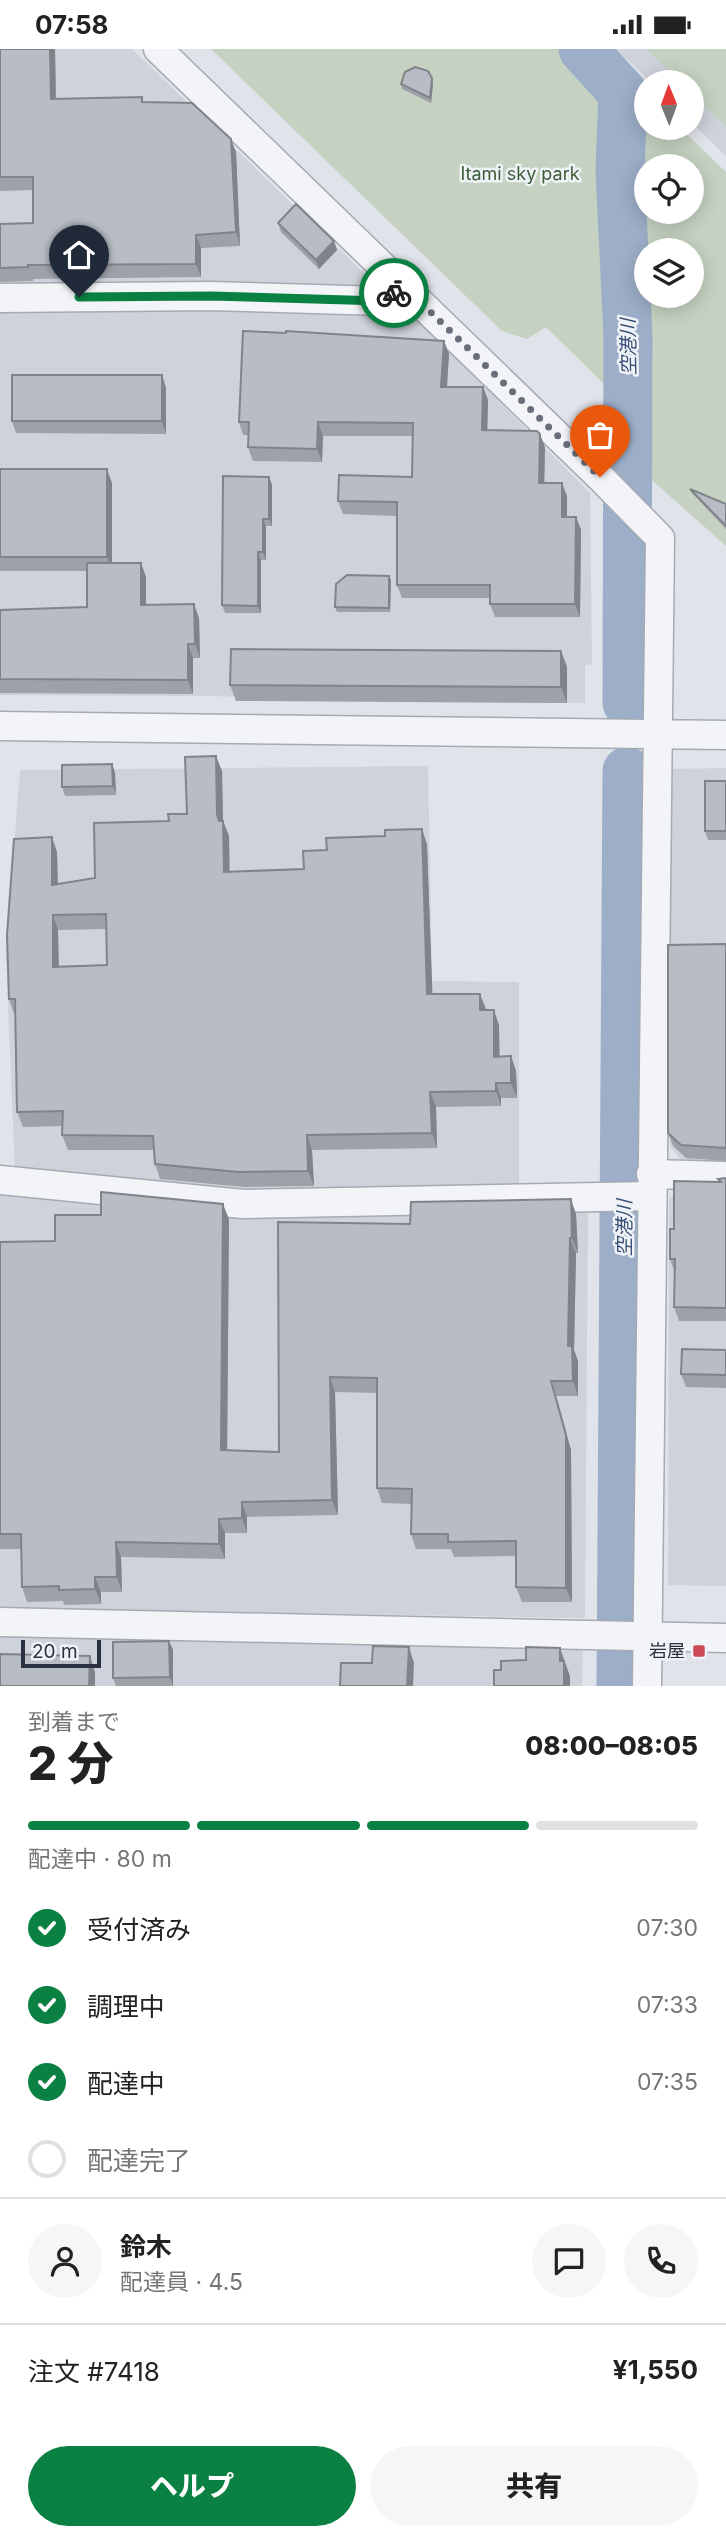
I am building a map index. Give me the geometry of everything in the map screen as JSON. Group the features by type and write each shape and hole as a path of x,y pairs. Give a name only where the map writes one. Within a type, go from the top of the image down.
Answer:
{"street":[{"path":"158,49 660,538 647,1188 642,1636 647,1686"},
{"path":"0,298 211,296 382,301 404,286"},
{"path":"0,726 726,735"},
{"path":"0,1179 243,1204 597,1196 726,1176"},
{"path":"0,1622 726,1638"}],"shaded area":[{"path":"0,49 132,49 371,280 366,291 0,288"},
{"path":"616,49 726,49 726,156 704,135 704,70 638,70"},
{"path":"0,307 203,307 411,313 590,493 592,664 585,665 585,703 0,695"},
{"path":"428,766 432,981 519,982 519,1190 258,1195 15,1172 6,955 20,770"},
{"path":"726,768 726,1164 683,1163 670,1146 670,769"},
{"path":"683,1184 726,1185 726,1586 668,1585 669,1199"},
{"path":"0,1192 588,1206 585,1618 0,1608"},
{"path":"0,1637 583,1646 582,1686 0,1686"}],"green space":[{"name":"Itami sky park","path":"211,49 597,49 634,84 634,140 693,140 726,172 726,546 644,473 609,436 607,387 546,327 527,339 502,331"},
{"path":"646,49 726,49 726,126 704,105 704,70 668,70"}],"building":[{"path":"0,49 50,49 51,99 142,97 142,102 192,103 231,139 236,232 196,235 196,264 28,265 0,268 0,224 33,223 33,177 0,177"},
{"path":"415,67 428,71 432,78 430,98 401,84 405,72"},
{"path":"296,204 334,241 316,260 278,223"},
{"path":"243,331 286,331 444,341 441,387 483,387 482,430 537,431 540,434 539,483 562,483 562,517 576,517 575,604 490,604 490,585 397,585 397,502 338,501 339,475 412,477 413,423 318,422 317,449 248,447 249,422 239,422"},
{"path":"12,375 162,375 162,421 12,421"},
{"path":"0,469 107,469 107,557 0,557"},
{"path":"223,476 269,477 269,519 263,519 263,552 258,552 258,606 222,605"},
{"path":"690,489 726,504 726,526"},
{"path":"87,563 141,563 141,605 194,604 195,644 188,644 188,680 0,679 0,610 87,607"},
{"path":"347,575 389,576 389,608 335,607 336,584"},
{"path":"231,649 561,651 561,687 230,685"},
{"path":"216,756 217,814 219,821 223,821 224,872 304,869 303,851 327,850 326,838 385,836 385,830 422,829 427,994 480,994 480,1010 494,1010 494,1057 511,1056 511,1083 496,1083 496,1091 430,1092 432,1133 307,1135 308,1171 238,1172 155,1164 153,1136 62,1135 63,1111 17,1112 15,999 9,999 7,935 14,839 52,837 52,885 95,878 94,823 169,821 168,814 187,814 185,757","holes":["106,914 107,965 53,967 53,915"]},
{"path":"112,764 113,786 62,787 62,765"},
{"path":"705,781 726,781 726,831 705,831"},
{"path":"726,944 726,1148 681,1145 668,1133 668,945"},
{"path":"726,1178 726,1308 674,1307 675,1259 670,1259 670,1229 674,1229 674,1181 721,1182 718,1179"},
{"path":"101,1192 223,1204 221,1450 279,1452 278,1222 410,1224 411,1202 571,1199 568,1346 572,1346 573,1381 551,1381 566,1435 566,1588 516,1587 516,1541 448,1542 448,1534 411,1534 412,1489 377,1488 377,1378 330,1377 332,1500 242,1502 242,1518 219,1519 219,1544 116,1542 117,1577 95,1577 95,1589 22,1587 21,1534 0,1534 0,1242 55,1241 55,1215 101,1215"},
{"path":"682,1349 726,1350 726,1375 681,1374"},
{"path":"169,1641 170,1677 113,1678 113,1642"},
{"path":"373,1646 409,1647 407,1686 340,1686 341,1663 372,1663"},
{"path":"526,1647 560,1648 560,1661 564,1661 564,1686 494,1686 494,1670 501,1670 501,1661 526,1660"},
{"path":"0,1654 90,1656 89,1686 0,1686"}],"waterway":[{"name":"空港川","path":"583,49 623,93 620,171 628,336 627,703"},
{"name":"空港川","path":"621,1686 627,771"}],"way so far":[{"path":"394,293 404,286 600,477"}],"place":[{"name":"岩屋","path":"699,1651"}],"route":[{"path":"79,297 211,296 382,301 394,293"}]}
